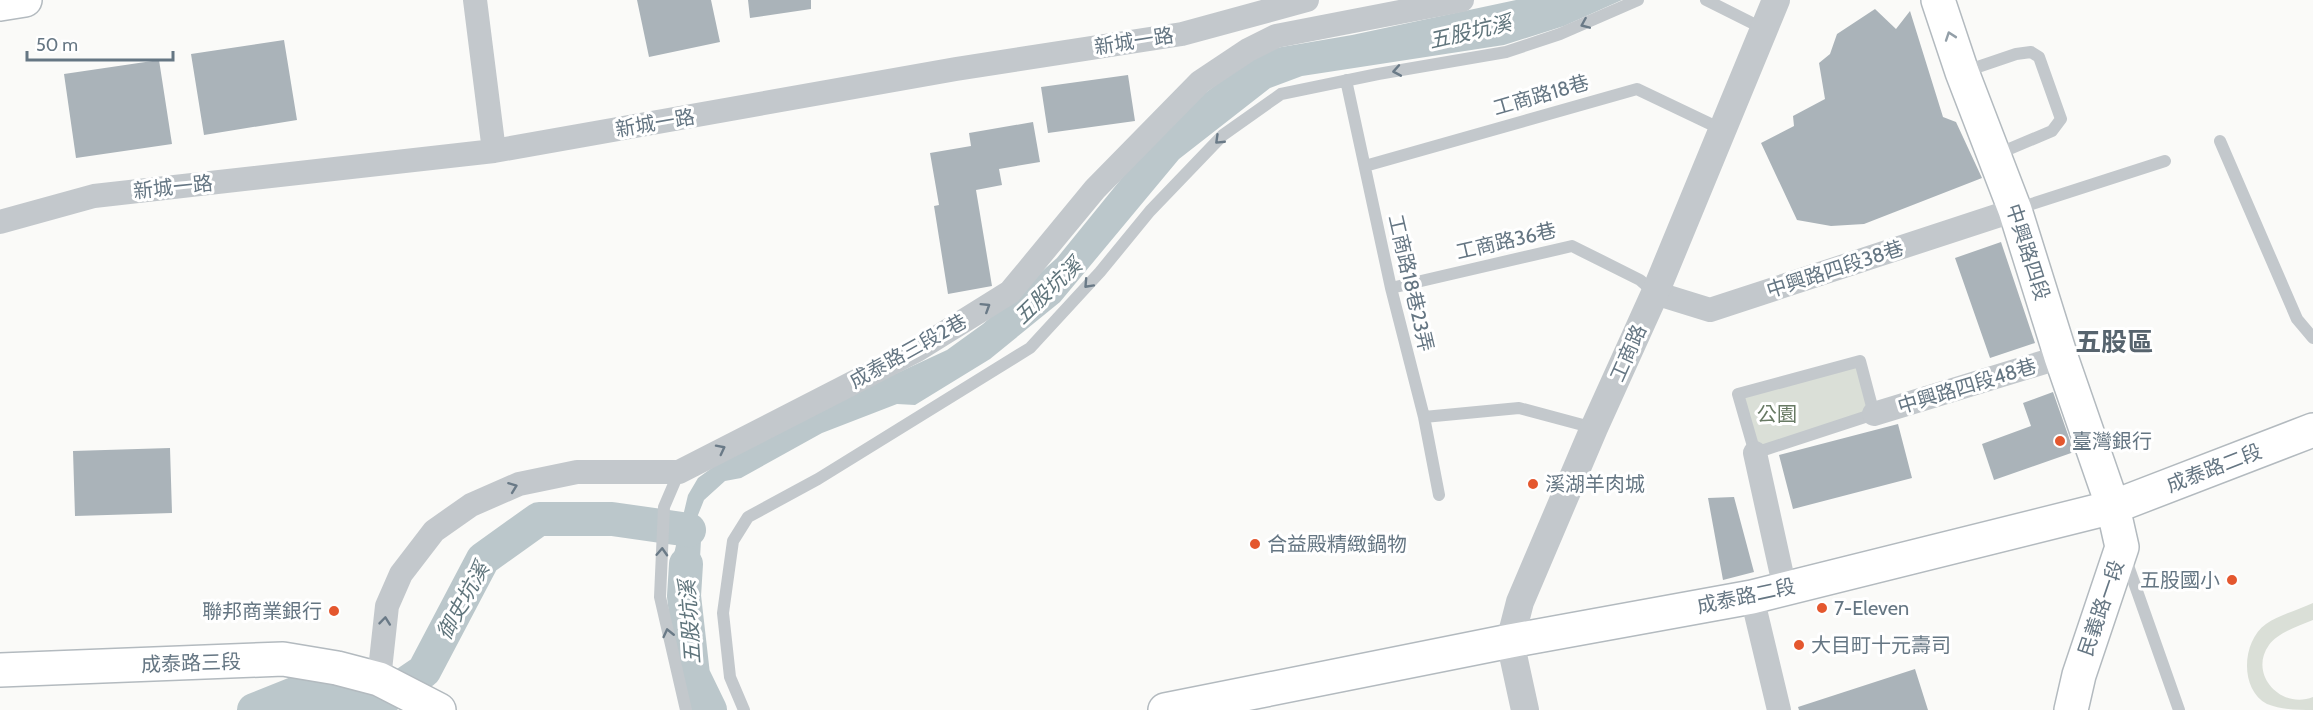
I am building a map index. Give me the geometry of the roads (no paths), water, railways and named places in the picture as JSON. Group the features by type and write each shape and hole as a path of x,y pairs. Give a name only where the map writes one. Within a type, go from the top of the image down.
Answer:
{"main road":[{"path":"0,4 25,0"},
{"name":"中興路四段","path":"1938,0 1962,72 2015,210 2061,357 2113,507"},
{"name":"成泰路二段","path":"1165,710 1245,702 1510,641 1785,589 2113,507 2313,430"},
{"name":"民義路一段","path":"2071,710 2079,675 2122,547 2113,507"},
{"name":"成泰路三段","path":"0,670 283,659 337,668 380,679 434,706"}],"street":[{"path":"475,0 494,151"},
{"name":"新城一路","path":"0,222 94,196 494,151 944,71 1182,34 1306,0"},
{"name":"成泰路三段2巷","path":"380,679 387,606 401,574 434,531 471,504 519,484 577,472 679,472 917,350 1010,292 1095,189 1137,145 1173,112 1200,82 1248,50 1276,36 1461,0"},
{"name":"工商路","path":"1525,710 1510,641 1520,603 1594,428 1655,293 1776,0"},
{"name":"中興路四段38巷","path":"1655,293 1710,310 2015,210"},
{"name":"中興路四段48巷","path":"1874,414 2061,357"},
{"name":"中興路四段48巷","path":"1755,453 1785,589"},
{"path":"1752,597 1779,710"}],"lane":[{"path":"744,710 730,677 723,613 734,541 748,517 818,479 1030,348 1100,272 1150,211 1223,135 1281,94 1346,80 1506,52 1560,34 1638,0"},
{"path":"1706,0 1764,29"},
{"path":"1962,72 2016,54 2031,52 2039,57 2061,119 2052,131 1994,155"},
{"name":"工商路18巷23弄","path":"1346,80 1390,288 1424,417 1439,495"},
{"name":"工商路18巷","path":"1365,166 1637,88 1723,130"},
{"path":"2220,141 2297,320 2313,338"},
{"path":"2015,210 2166,161"},
{"name":"工商路36巷","path":"1390,288 1572,246 1640,280 1655,293"},
{"name":"中興路四段48巷","path":"1860,361 1874,414 1755,453 1738,394 1860,361"},
{"path":"1424,417 1520,408 1594,428"},
{"path":"679,472 664,507 660,597 686,710"},
{"path":"2122,547 2179,710"}],"water":[{"path":"1516,0 1622,0 1564,26 1504,45 1302,76 1270,88 1179,159 1060,302 990,359 915,405 897,404 822,433 741,478 725,481 704,500 696,520 701,540 697,613 669,611 669,575 688,495 698,478 727,457 852,394 947,350 983,324 1057,258 1126,173 1180,112 1225,78 1270,49 1352,35"}],"waterway":[{"name":"御史坑溪","path":"254,710 294,694 368,709 424,671 483,559 539,519 612,519 689,530"},
{"name":"五股坑溪","path":"686,564 684,596 693,675 710,710"}],"place":[{"name":"臺灣銀行","path":"2060,441"},
{"name":"溪湖羊肉城","path":"1533,484"},
{"name":"合益殿精緻鍋物","path":"1255,544"},
{"name":"五股國小","path":"2232,580"},
{"name":"7-Eleven","path":"1822,608"},
{"name":"聯邦商業銀行","path":"334,611"},
{"name":"大目町十元壽司","path":"1799,645"}],"district":[{"name":"五股區","path":"2114,342"}],"park label":[{"name":"公園","path":"1777,414"}]}
